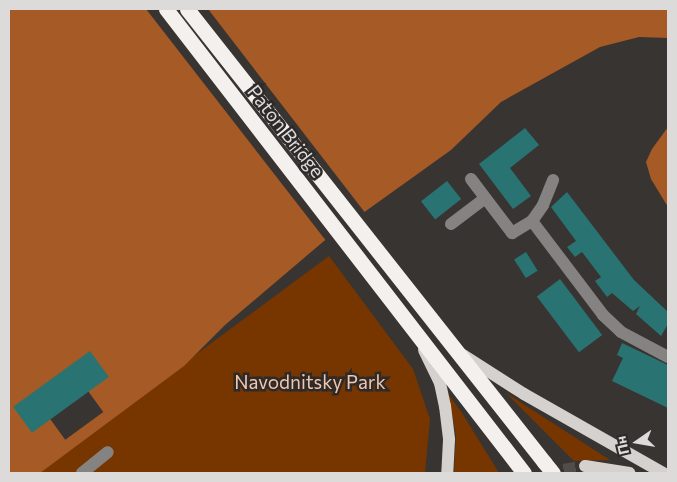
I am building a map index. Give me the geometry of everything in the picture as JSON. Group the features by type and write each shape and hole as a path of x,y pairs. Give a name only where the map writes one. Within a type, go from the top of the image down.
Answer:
{"highway":[{"name":"Paton Bridge","path":"166,9 493,432 521,473"},
{"name":"Paton Bridge","path":"187,9 387,266 548,468"}],"main road":[{"path":"413,328 440,383 449,440 448,473"},
{"path":"453,348 524,394 660,472"},
{"path":"605,473 584,466 628,473"}],"street":[{"path":"471,179 484,199 512,233 532,221 543,205 553,180"},
{"path":"451,224 484,199"},
{"path":"532,221 603,315 621,332 668,357"},
{"path":"82,473 108,452"}],"green space":[{"name":"Navodnitsky Park","path":"329,256 413,369 430,419 425,473 36,473"},
{"path":"506,393 610,460 574,461"},
{"path":"448,394 499,473 454,473 456,436"}],"shaded area":[{"path":"9,9 668,9 668,38 639,37 600,47 501,102 451,150 324,241 225,325 184,366 40,473 9,473"},
{"path":"668,127 668,207 651,179 646,162 652,149"}],"pier":[{"path":"146,9 208,9 366,214 327,242"},
{"path":"88,391 103,412 65,440 50,419"}],"building":[{"path":"525,128 539,145 510,168 531,196 513,209 479,164"},
{"path":"447,181 461,199 435,219 421,201"},
{"path":"567,192 634,280 668,312 668,324 661,336 636,314 640,306 633,311 612,293 607,297 595,281 601,277 582,252 575,257 567,247 576,241 551,207"},
{"path":"526,252 538,271 526,278 514,259"},
{"path":"560,279 602,335 579,352 537,296"},
{"path":"622,343 668,365 668,408 612,381 623,358 617,355"},
{"path":"90,351 109,377 32,433 13,407"}],"tunnel":[{"path":"546,473 585,466"}]}
